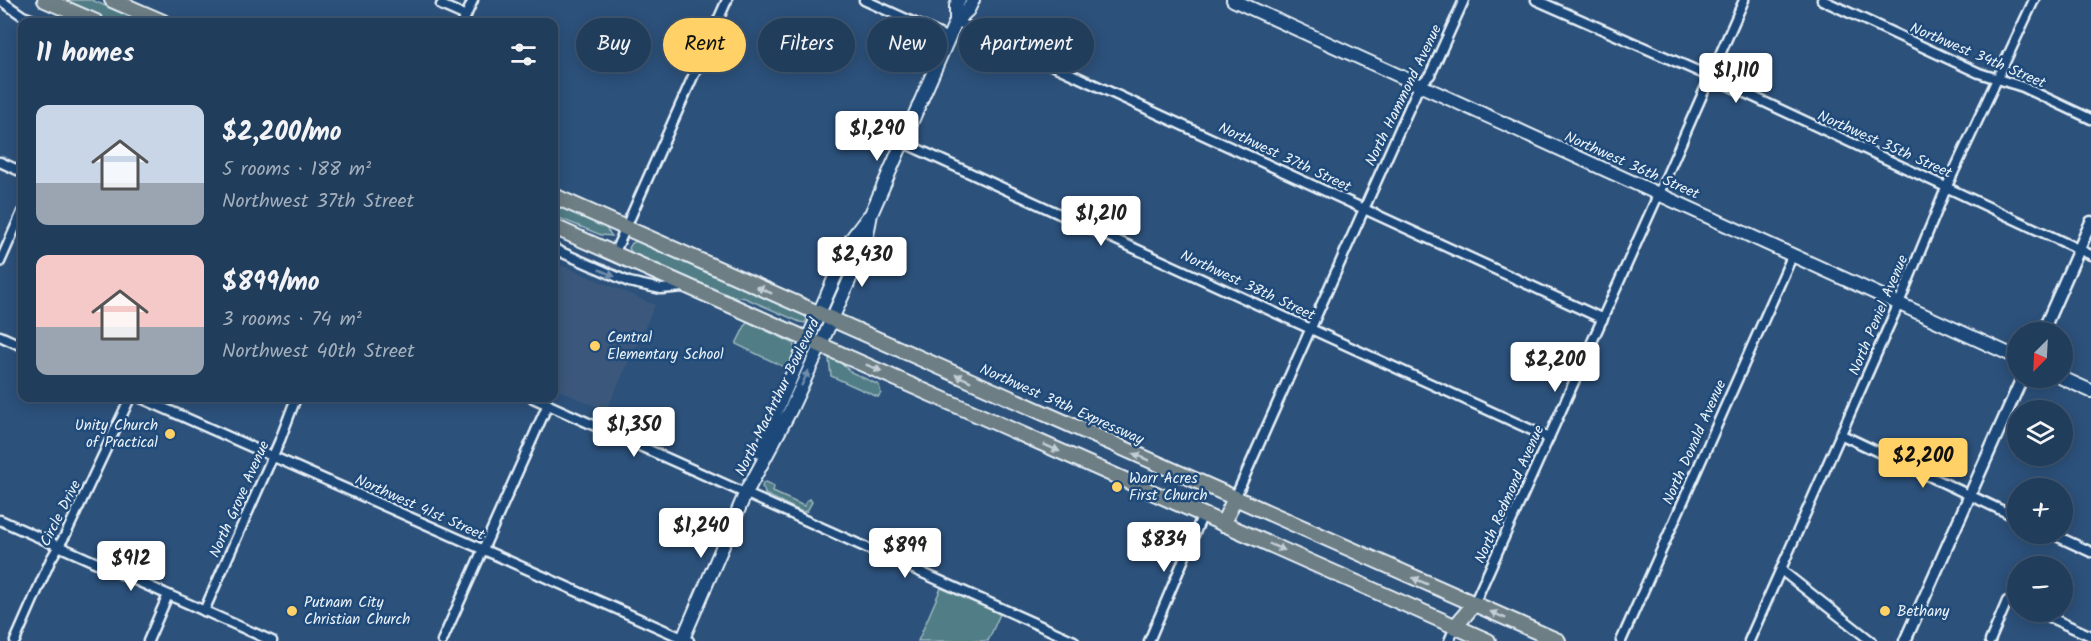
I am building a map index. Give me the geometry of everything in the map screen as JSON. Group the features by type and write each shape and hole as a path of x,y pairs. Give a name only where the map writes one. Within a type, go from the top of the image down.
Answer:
{"highway":[{"path":"45,0 87,18"},
{"path":"112,0 154,18"},
{"name":"Northwest 39th Expressway","path":"558,198 1234,498 1455,627 1488,641"},
{"name":"Northwest 39th Expressway","path":"558,229 1223,524 1474,604 1558,641"},
{"path":"1203,514 1214,490"},
{"path":"1223,524 1234,498"},
{"path":"1455,627 1474,604"}],"main road":[{"name":"North MacArthur Boulevard","path":"956,21 956,6 959,0"},
{"name":"North MacArthur Boulevard","path":"746,492 790,411 832,320 865,245 871,214 948,38 956,21 968,10 973,0"},
{"name":"Northwest 36th Street","path":"1233,0 2007,353"},
{"name":"North MacArthur Boulevard","path":"685,640 807,339 852,238 871,214"},
{"path":"2073,383 2091,391"}],"street":[{"path":"0,0 28,18"},
{"path":"465,18 473,0"},
{"path":"614,254 727,0"},
{"path":"864,0 948,38"},
{"name":"North Hammond Avenue","path":"1234,498 1419,86 1430,75 1464,0"},
{"name":"Northwest 35th Street","path":"1536,0 1711,77 2091,255"},
{"name":"North Redmond Avenue","path":"1474,604 1744,0"},
{"name":"Northwest 34th Street","path":"1822,0 1979,73 2023,87 2091,119"},
{"name":"North Peniel Avenue","path":"1749,641 1899,303 1947,186 2034,0"},
{"path":"441,5 463,18"},
{"name":"Northwest 37th Street","path":"956,21 1603,319"},
{"name":"Northwest 38th Street","path":"902,142 1549,438"},
{"path":"0,162 18,170"},
{"path":"0,262 18,221"},
{"path":"2047,322 2091,222"},
{"name":"Northwest 39th Expressway","path":"558,251 629,282 662,289 687,286"},
{"name":"North Donald Avenue","path":"1621,641 1793,254"},
{"path":"0,336 18,344"},
{"path":"1905,641 2018,388"},
{"name":"Circle Drive","path":"15,641 128,402"},
{"name":"Northwest 41st Street","path":"150,402 685,640"},
{"name":"North Grove Avenue","path":"204,611 294,402"},
{"path":"543,402 1074,641"},
{"path":"442,641 548,404"},
{"path":"1840,434 2007,513"},
{"path":"1149,641 1203,514"},
{"path":"0,520 272,641"},
{"path":"2073,544 2091,552"},
{"path":"1781,570 1871,641"},
{"path":"148,641 168,595"},
{"path":"1990,641 2007,601"},
{"path":"2060,622 2091,636"},
{"path":"1449,641 1455,627"}],"shaded area":[{"name":"Central Elementary School","path":"558,264 655,305 606,411 558,390"}],"green space":[{"path":"59,0 92,0 133,18 101,18"},
{"path":"558,206 605,227 612,236 601,235 558,218"},
{"path":"637,241 804,315 807,319 805,323 800,322 745,298 723,294 632,254 629,248"},
{"path":"747,322 793,343 795,350 788,369 736,344"},
{"path":"829,359 836,359 851,372 879,385 881,393 878,397 831,376"},
{"path":"766,482 774,486 773,492 804,506 810,499 812,502 807,511 802,512 765,494 762,487"},
{"path":"941,588 1000,614 988,641 918,641"}],"place":[{"name":"Central Elementary School","path":"595,346"},
{"name":"Unity Church of Practical","path":"170,434"},
{"name":"Warr Acres First Church","path":"1117,487"},
{"name":"Putnam City Christian Church","path":"292,611"},
{"name":"Bethany","path":"1885,611"}]}
